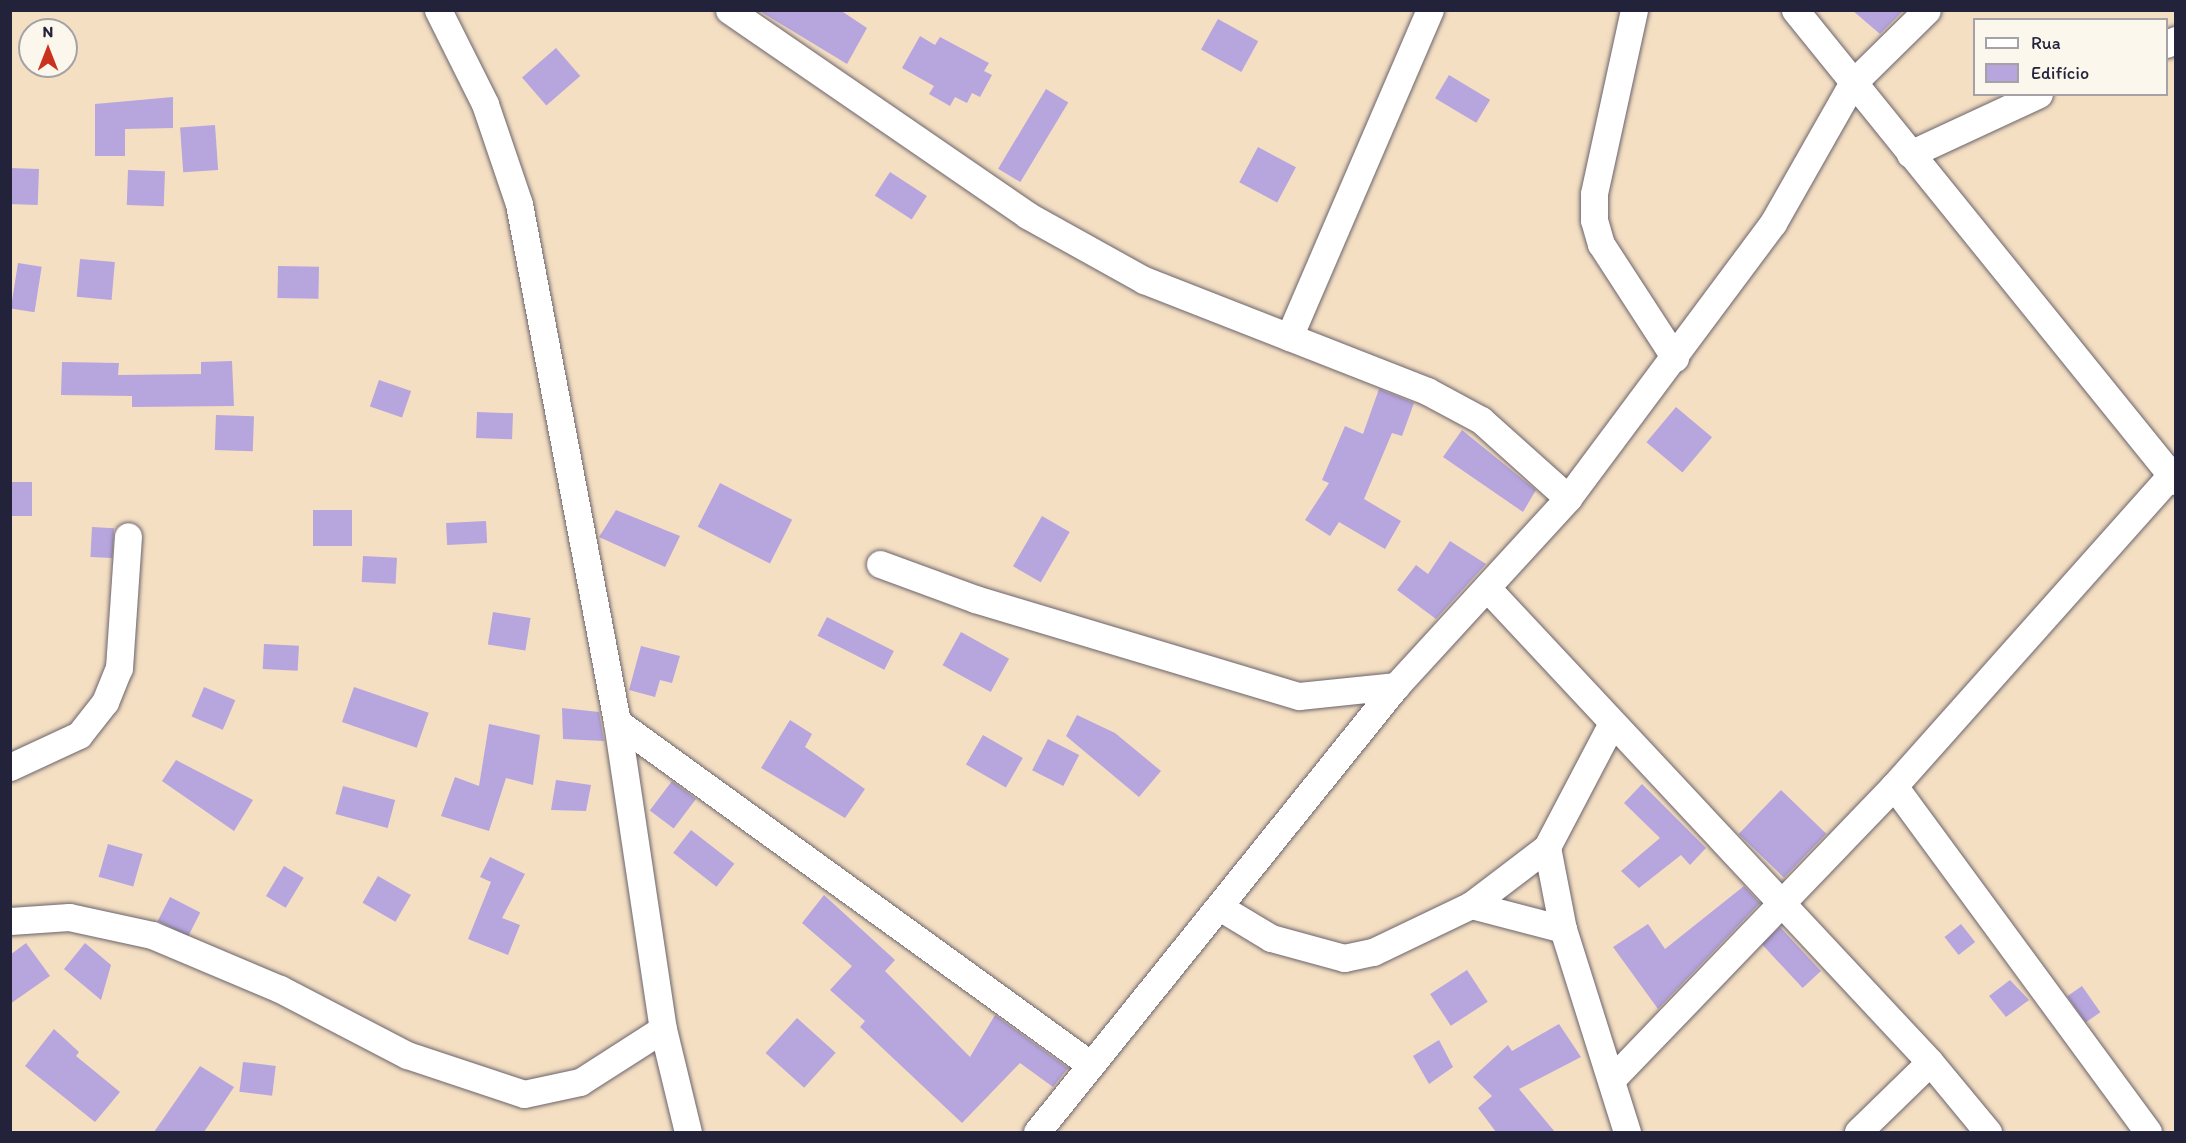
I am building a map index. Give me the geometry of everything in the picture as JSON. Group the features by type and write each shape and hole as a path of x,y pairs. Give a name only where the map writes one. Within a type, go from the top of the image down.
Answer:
{"street":[{"path":"438,10 485,104 519,204 617,722 663,1029 688,1132"},
{"path":"729,10 1027,215 1144,280 1427,391 1481,420 1568,498"},
{"path":"1289,337 1430,10"},
{"path":"1634,10 1593,194 1594,220 1600,244 1676,358"},
{"path":"1613,1078 1894,786 2174,475 1852,84 1795,10"},
{"path":"1037,1132 1221,908 1396,686 1488,589 1568,498 1676,358 1773,223 1852,84 1927,10"},
{"path":"1910,154 2035,96"},
{"path":"10,767 79,735 105,702 119,668 128,536"},
{"path":"880,564 975,599 1299,696 1396,686"},
{"path":"1488,589 1611,725 1781,901 1930,1062 1988,1132"},
{"path":"617,722 1091,1065"},
{"path":"1221,908 1271,938 1344,958 1373,952 1471,905 1547,847 1611,725"},
{"path":"1894,786 2148,1132"},
{"path":"1547,847 1563,929 1613,1078 1627,1132"},
{"path":"1471,905 1563,929"},
{"path":"10,921 69,917 152,935 280,989 407,1055 524,1094 580,1082 663,1029"},
{"path":"1858,1132 1930,1062"}],"building":[{"path":"758,10 840,10 867,28 847,64"},
{"path":"1852,10 1904,10 1880,34"},
{"path":"1218,19 1258,41 1241,72 1201,50"},
{"path":"920,36 935,45 940,37 989,63 984,71 992,75 980,97 972,93 967,103 955,97 950,106 929,94 934,86 902,68"},
{"path":"556,48 580,76 546,105 522,78"},
{"path":"1449,75 1490,100 1476,123 1435,98"},
{"path":"1046,89 1068,102 1020,182 998,169"},
{"path":"173,97 173,128 125,129 125,156 95,156 95,104"},
{"path":"215,125 218,170 183,172 180,127"},
{"path":"1258,147 1296,167 1277,203 1239,182"},
{"path":"10,168 39,169 38,205 10,204"},
{"path":"128,170 165,171 164,206 127,205"},
{"path":"890,172 927,196 912,219 875,195"},
{"path":"80,259 115,262 112,300 77,297"},
{"path":"18,263 42,267 35,312 11,308"},
{"path":"278,266 319,267 318,299 277,298"},
{"path":"232,361 234,406 132,407 132,396 61,395 62,362 119,363 118,375 201,374 201,362"},
{"path":"379,380 411,391 402,418 370,406"},
{"path":"1379,389 1414,403 1402,436 1392,433 1364,499 1401,521 1385,549 1339,522 1330,536 1305,520 1329,483 1322,480 1345,426 1363,434"},
{"path":"1676,407 1712,437 1682,472 1646,442"},
{"path":"477,412 513,413 512,439 476,438"},
{"path":"216,415 254,416 253,451 215,450"},
{"path":"1462,430 1536,490 1523,512 1443,457"},
{"path":"10,482 32,482 32,516 10,516"},
{"path":"720,483 792,520 770,563 698,527"},
{"path":"313,510 352,510 352,546 313,546"},
{"path":"616,510 680,536 665,567 599,537"},
{"path":"1042,516 1070,532 1041,582 1013,566"},
{"path":"486,521 487,543 447,545 446,523"},
{"path":"92,527 114,528 112,558 90,557"},
{"path":"1450,541 1486,564 1436,619 1397,590 1416,565 1428,574"},
{"path":"363,556 397,558 396,584 362,582"},
{"path":"493,612 531,618 525,651 488,645"},
{"path":"827,617 894,651 884,670 817,636"},
{"path":"961,632 1009,659 991,692 943,665"},
{"path":"264,644 299,646 298,671 263,669"},
{"path":"641,646 680,656 672,683 660,680 655,697 629,690"},
{"path":"204,687 235,700 223,730 191,716"},
{"path":"354,687 429,713 417,748 342,722"},
{"path":"562,708 599,712 604,741 563,739"},
{"path":"1077,715 1115,733 1161,771 1139,797 1066,736"},
{"path":"790,720 812,734 805,747 865,789 845,818 761,768"},
{"path":"489,724 540,735 533,785 506,778 489,831 441,816 455,777 479,786"},
{"path":"983,735 1023,758 1006,787 966,764"},
{"path":"1048,739 1079,755 1063,786 1032,770"},
{"path":"176,760 253,800 234,831 162,781"},
{"path":"556,780 591,785 586,811 551,810"},
{"path":"672,781 696,799 674,829 650,811"},
{"path":"1642,784 1706,848 1690,865 1681,855 1639,888 1621,871 1660,838 1624,803"},
{"path":"343,786 395,800 388,828 335,814"},
{"path":"1781,790 1826,834 1784,878 1739,834"},
{"path":"691,830 734,864 716,887 673,853"},
{"path":"108,844 143,854 133,887 99,877"},
{"path":"490,857 525,874 502,918 520,925 508,955 468,939 491,882 480,877"},
{"path":"284,866 304,878 286,908 266,896"},
{"path":"378,876 411,895 395,922 362,903"},
{"path":"1744,886 1760,903 1658,1009 1613,947 1648,924 1665,949"},
{"path":"824,895 895,960 885,971 970,1057 995,1015 1068,1068 1053,1087 1020,1063 962,1123 860,1027 865,1021 830,990 852,966 802,923"},
{"path":"170,897 200,912 188,936 158,921"},
{"path":"1961,924 1975,942 1959,955 1944,937"},
{"path":"1780,927 1821,971 1803,988 1762,944"},
{"path":"26,943 50,976 10,1004 10,955"},
{"path":"85,943 111,965 101,1000 64,969"},
{"path":"1467,970 1488,1002 1451,1026 1430,994"},
{"path":"2010,980 2029,1000 2006,1017 1989,996"},
{"path":"2082,986 2100,1012 2086,1023 2067,996"},
{"path":"797,1018 836,1053 804,1088 766,1053"},
{"path":"1559,1024 1581,1057 1519,1089 1555,1132 1496,1132 1478,1108 1492,1096 1473,1077 1508,1045 1512,1051"},
{"path":"54,1029 79,1052 76,1056 120,1092 95,1122 25,1066"},
{"path":"1439,1040 1453,1067 1429,1084 1413,1056"},
{"path":"243,1062 276,1066 272,1096 239,1092"},
{"path":"200,1066 234,1087 204,1132 154,1132"}]}
